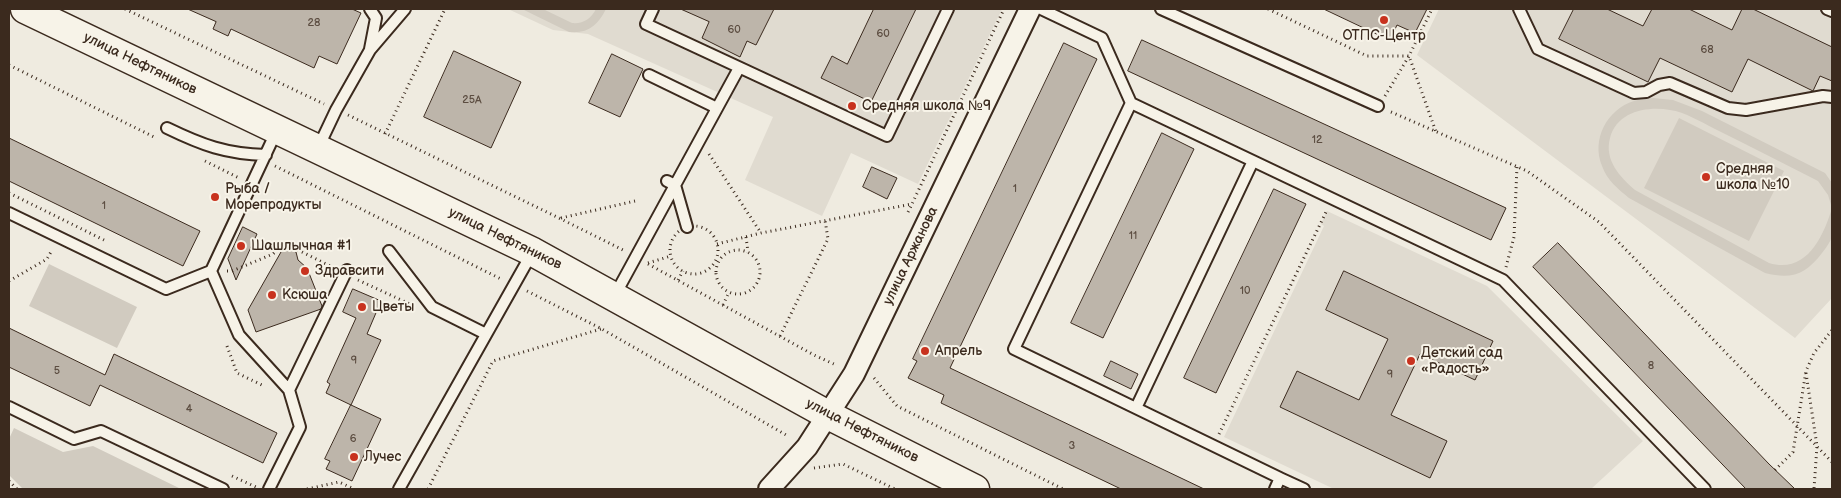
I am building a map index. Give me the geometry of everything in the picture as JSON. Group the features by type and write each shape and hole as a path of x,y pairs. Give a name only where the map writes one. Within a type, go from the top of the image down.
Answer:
{"main road":[{"name":"улица Нефтяников","path":"25,9 533,252 615,296 731,363 828,415 975,489"}],"street":[{"name":"улица Аржанова","path":"769,489 807,447 854,374 1030,9"}],"lane":[{"path":"370,9 376,18 370,50"},
{"path":"318,149 336,110 370,50 405,9"},
{"path":"653,9 646,24 887,136 948,9"},
{"path":"1041,9 1102,38 1131,103 1504,280 1704,489"},
{"path":"1161,9 1378,106"},
{"path":"1519,9 1538,49 1634,93 1646,92 1659,85 1670,83 1728,108 1746,110 1823,96 1832,97"},
{"path":"1828,9 1832,11"},
{"path":"615,296 671,183 700,139 739,68"},
{"path":"648,75 717,108"},
{"path":"1131,103 1014,349 1304,489"},
{"path":"167,128 220,150 242,154 266,154"},
{"path":"9,213 166,289 211,271 257,187 266,154 277,130"},
{"path":"1136,408 1253,161"},
{"path":"671,183 687,227"},
{"path":"389,251 432,307 486,334"},
{"path":"399,489 533,252"},
{"path":"211,271 239,335 289,390 300,427 264,489"},
{"path":"289,390 346,272"},
{"path":"9,407 74,439 101,431 223,489"},
{"path":"1275,489 1280,478"}],"path":[{"path":"126,9 561,219 636,257 836,365"},
{"path":"385,134 444,9"},
{"path":"717,244 761,233 912,204 1004,9"},
{"path":"1268,9 1367,56 1409,56"},
{"path":"1432,9 1409,56 1378,106 1528,171 1599,222 1832,462"},
{"path":"1409,56 1436,132"},
{"path":"9,65 160,140"},
{"path":"700,139 761,233"},
{"path":"205,162 257,187"},
{"path":"1504,280 1514,237 1518,166"},
{"path":"9,193 109,243"},
{"path":"1214,446 1332,199"},
{"path":"561,219 635,200"},
{"path":"780,336 828,239 825,220"},
{"path":"9,280 47,259 66,221"},
{"path":"687,227 700,227 707,230 717,244 717,252 710,266 696,274 683,271 674,264 670,256 672,240 676,233 687,227"},
{"path":"746,237 748,252"},
{"path":"211,271 232,271 273,254 284,243 346,272 384,293 420,308"},
{"path":"730,251 748,252 760,265 759,280 750,291 743,294 729,292 718,282 716,268 719,261 730,251"},
{"path":"648,264 670,256"},
{"path":"678,280 683,271"},
{"path":"722,305 729,292"},
{"path":"428,489 492,361 602,329"},
{"path":"1775,470 1793,452 1806,371 1814,353 1832,330"},
{"path":"224,337 237,373 268,388"},
{"path":"1806,371 1817,446 1814,489"},
{"path":"872,376 897,406 1063,489"},
{"path":"843,464 896,489"},
{"path":"232,476 264,489"},
{"path":"9,481 17,489"},
{"path":"308,489 339,482 354,489"}],"shaded area":[{"name":"Средняя школа №9","path":"508,9 1002,9 918,184 851,153 822,216 745,180 773,117 588,34 553,30"},
{"path":"522,9 543,9 572,23 580,23 592,16 596,9 606,9 600,20 592,27 582,32 569,32"},
{"name":"Средняя школа №10","path":"1439,9 1832,9 1832,298 1795,338 1417,55"},
{"path":"1653,98 1673,100 1702,111 1825,173 1832,183 1833,233 1827,247 1810,266 1798,274 1783,276 1765,273 1629,198 1613,184 1604,171 1599,156 1600,136 1604,127 1609,118 1624,105 1636,100","holes":["1661,109 1681,113 1699,120 1818,181 1828,195 1832,208 1824,231 1811,251 1803,258 1793,263 1782,265 1769,263 1635,190 1619,174 1611,161 1609,154 1610,138 1619,122 1642,110"]},
{"path":"1679,118 1784,171 1749,241 1644,188"},
{"name":"Детский сад «Радость»","path":"1327,211 1487,286 1643,441 1591,489 1334,489 1224,437 1324,226 1321,224"},
{"path":"49,264 137,307 117,348 29,306"},
{"path":"14,428 63,452 93,446 181,489 23,489 9,475 9,439"}],"building":[{"path":"188,9 352,9 361,13 337,64 319,56 314,68 231,29 228,36 213,29 216,22"},
{"path":"681,9 774,9 756,45 747,41 740,57 702,38 709,22"},
{"path":"874,9 916,9 871,102 821,78 832,56 847,64"},
{"name":"ОТПС-Центр","path":"1324,9 1427,9 1415,33 1397,25 1390,40"},
{"path":"1574,9 1607,9 1643,26 1652,9 1689,9 1732,30 1742,9 1753,9 1832,47 1832,81 1820,76 1813,91 1748,59 1732,92 1660,58 1648,82 1559,39"},
{"path":"1142,40 1506,208 1491,240 1128,71"},
{"path":"1064,43 1097,59 950,368 1204,489 1121,489 941,403 944,395 908,378 917,361 913,359"},
{"path":"454,51 521,82 491,148 424,117"},
{"path":"612,54 643,69 620,117 589,103"},
{"path":"1162,133 1194,149 1103,338 1071,323"},
{"path":"9,138 200,231 183,266 9,181"},
{"path":"872,167 897,178 887,199 863,187"},
{"path":"1274,189 1306,204 1216,393 1184,378"},
{"path":"243,227 257,234 236,280 228,259"},
{"path":"1558,243 1795,489 1746,489 1533,267"},
{"name":"Ксюша","path":"286,247 296,252 298,260 307,268 322,306 321,309 256,332 248,310 281,252"},
{"path":"1344,271 1493,341 1475,380 1420,354 1391,415 1447,441 1430,478 1280,407 1297,371 1359,400 1388,339 1326,310"},
{"path":"353,289 381,301 367,334 381,340 351,405 326,393 330,384 327,382 356,318 343,312"},
{"path":"9,328 105,375 114,354 277,433 263,463 100,385 90,406 9,367"},
{"path":"1111,361 1138,374 1131,389 1104,376"},
{"path":"351,405 381,419 352,481 326,469 330,461 325,459"}],"place":[{"name":"ОТПС-Центр","path":"1384,20"},
{"name":"Средняя школа №9","path":"852,106"},
{"name":"Средняя школа №10","path":"1706,177"},
{"name":"Рыба / Морепродукты","path":"215,197"},
{"name":"Шашлычная #1","path":"241,246"},
{"name":"Здравсити","path":"305,271"},
{"name":"Ксюша","path":"272,295"},
{"name":"Цветы","path":"362,307"},
{"name":"Апрель","path":"925,351"},
{"name":"Детский сад «Радость»","path":"1411,361"},
{"name":"Лучес","path":"354,457"}]}
